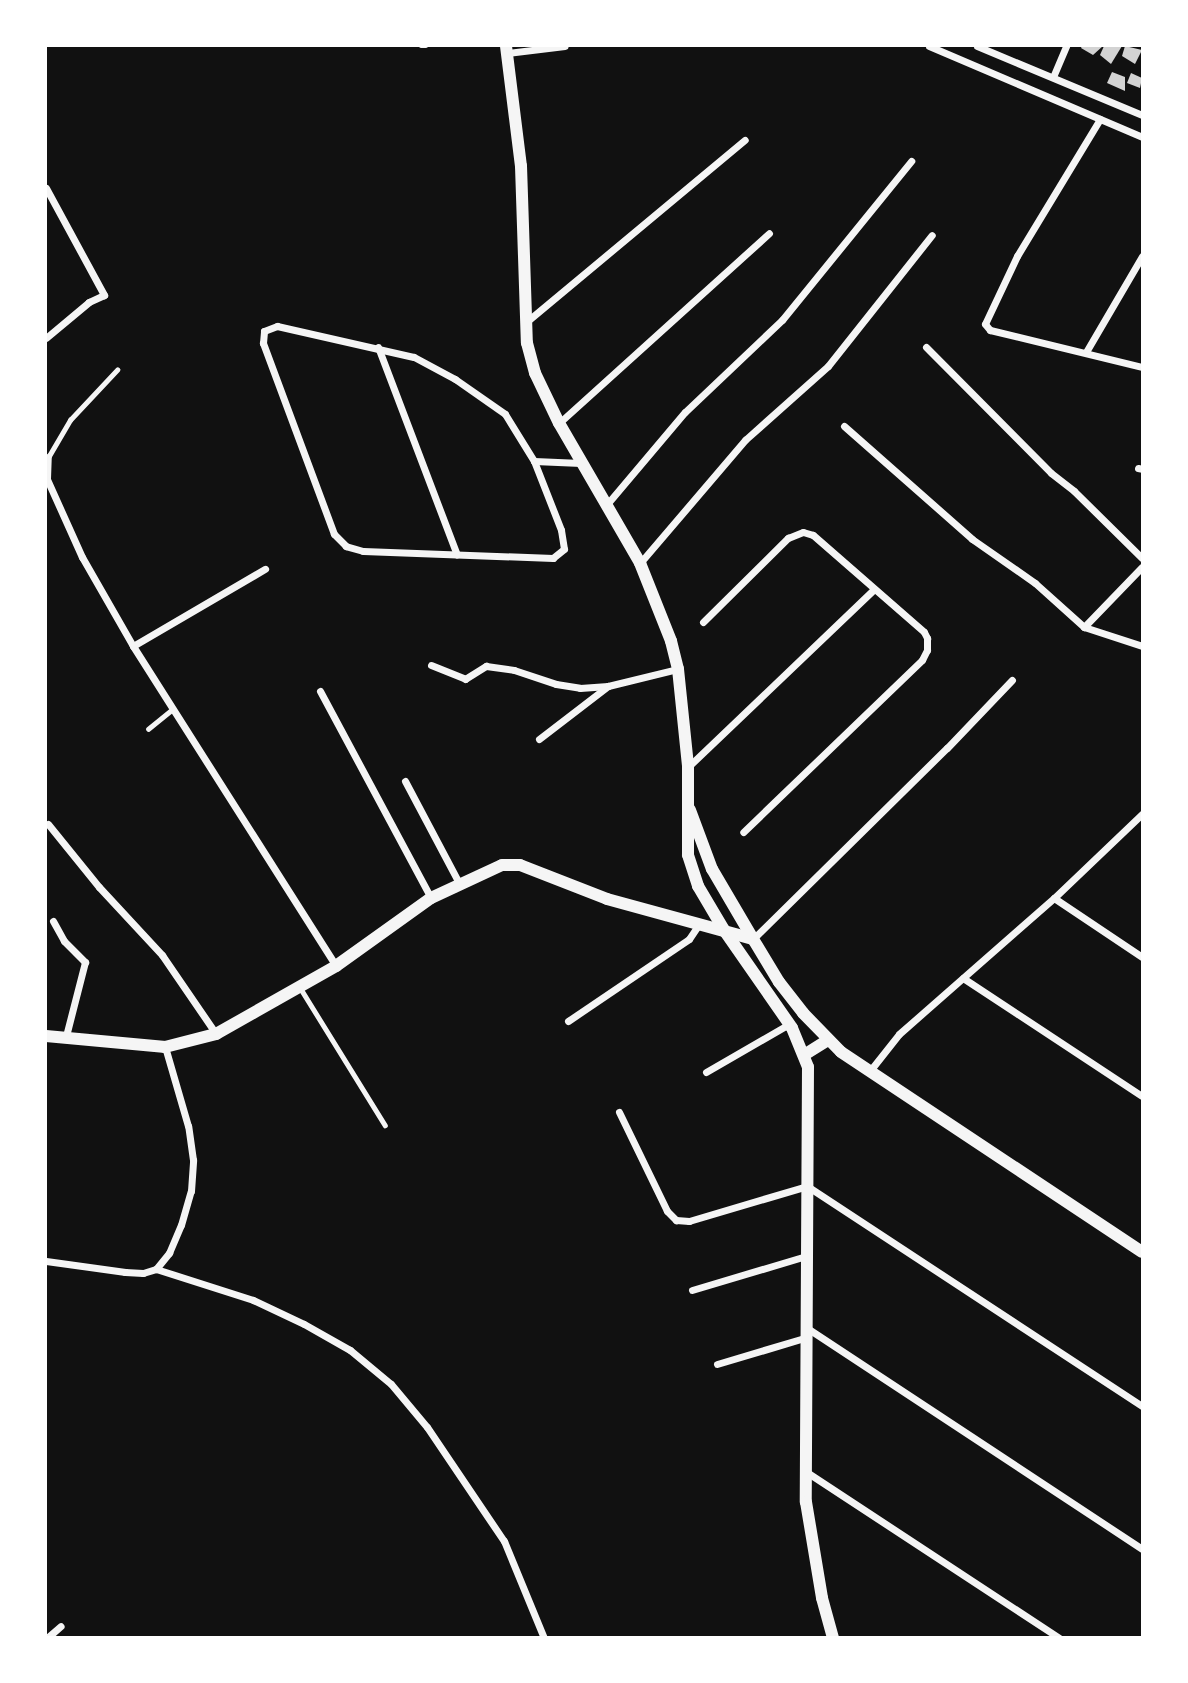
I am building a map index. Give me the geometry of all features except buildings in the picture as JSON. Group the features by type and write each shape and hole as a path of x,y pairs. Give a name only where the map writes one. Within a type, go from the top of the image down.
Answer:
{"main road":[{"path":"507,49 521,166 525,323 535,373 581,463 608,503 640,563 678,669 688,766 686,838 692,872 724,930 789,1024 804,1055 809,1085 805,1471 811,1538 831,1633"},
{"path":"688,803 712,869 753,939 779,982 828,1040 869,1072 1143,1252"},
{"path":"46,1036 164,1048 216,1034 336,966 431,898 502,865 520,865 607,899 753,939"},
{"path":"804,1055 828,1040"}],"street":[{"path":"507,49 565,46"},
{"path":"929,46 1143,137"},
{"path":"977,46 1141,112"},
{"path":"1053,78 1066,46"},
{"path":"1100,119 1017,256 985,324 990,330 1143,367"},
{"path":"525,323 745,140"},
{"path":"608,503 685,412 782,320 911,161"},
{"path":"46,188 104,295 89,302 46,338"},
{"path":"559,423 769,233"},
{"path":"640,563 745,440 828,366 933,235"},
{"path":"1086,352 1143,256"},
{"path":"277,326 378,347 424,362 455,379 505,414 534,461 561,530 564,549 553,558 363,551 346,546 334,534 263,343 264,331 277,326"},
{"path":"378,347 457,555"},
{"path":"926,347 1051,473 1143,558"},
{"path":"844,426 972,539 1035,583 1084,627 1143,646"},
{"path":"534,461 581,463"},
{"path":"47,479 82,557 133,646 336,966"},
{"path":"703,622 788,538 798,533 813,535 924,632 928,644 925,656 743,832"},
{"path":"1084,627 1143,567"},
{"path":"133,646 265,569"},
{"path":"688,766 874,589"},
{"path":"431,666 465,679 486,666 514,670 556,684 580,688 608,686 678,669"},
{"path":"753,939 1012,680"},
{"path":"539,739 608,686"},
{"path":"320,691 431,898"},
{"path":"405,781 459,883"},
{"path":"869,1072 899,1034 1054,898 1143,814"},
{"path":"48,824 99,887 162,955 216,1034"},
{"path":"1054,898 1143,957"},
{"path":"53,921 64,941 85,962 66,1036"},
{"path":"568,1021 689,939 699,924"},
{"path":"963,978 1143,1096"},
{"path":"706,1072 789,1024"},
{"path":"46,1261 143,1273 156,1269 169,1253 191,1191 193,1160 188,1126 164,1048"},
{"path":"620,1112 667,1211 676,1220 689,1221 807,1186 1143,1406"},
{"path":"692,1290 806,1256"},
{"path":"156,1269 225,1290 304,1324 350,1350 391,1384 427,1427 504,1541 544,1637"},
{"path":"717,1364 805,1332 1143,1549"},
{"path":"805,1471 1059,1637"},
{"path":"47,1637 61,1626"},
{"path":"831,1633 843,1637"}],"lane":[{"path":"47,479 50,456 70,420 117,370"},
{"path":"148,729 174,709"},
{"path":"300,986 385,1125"}]}
